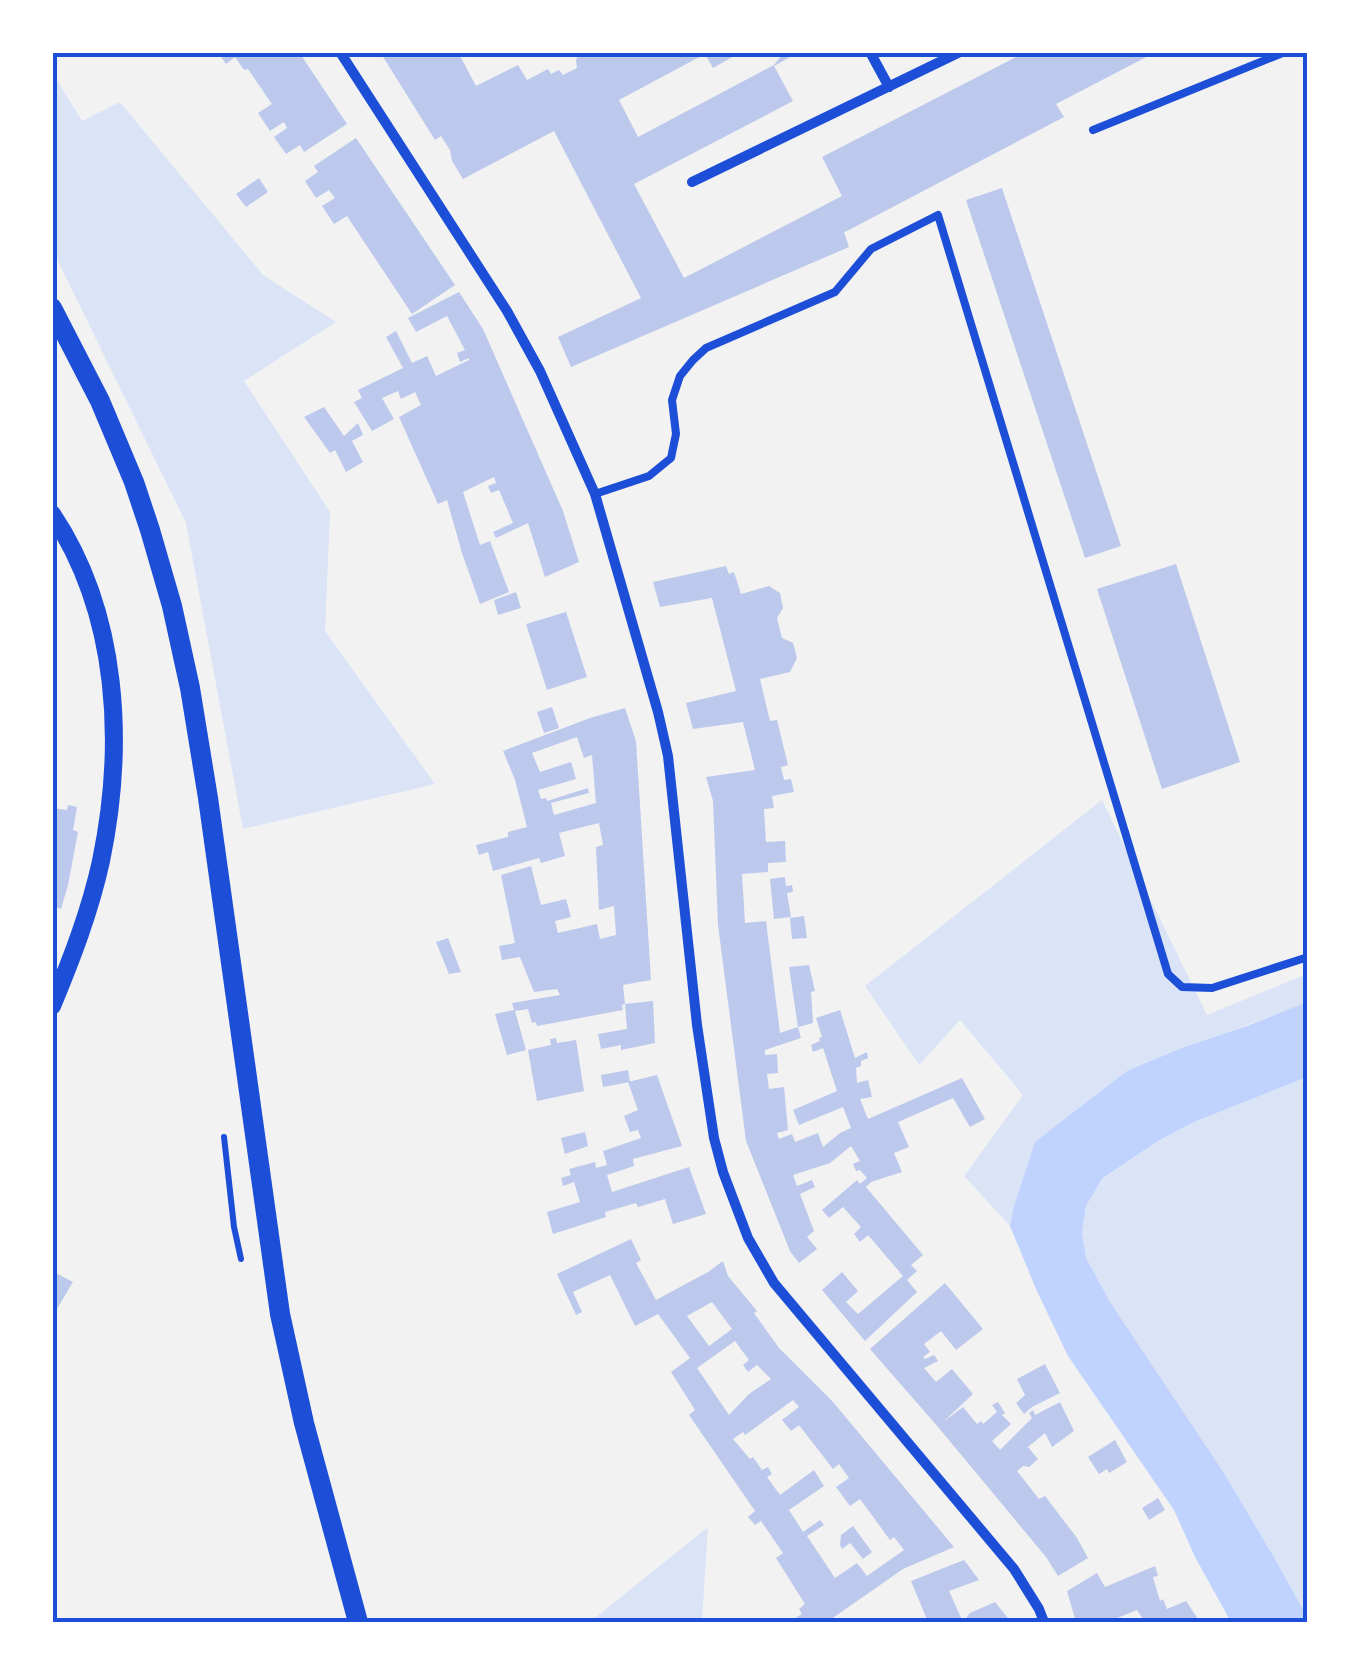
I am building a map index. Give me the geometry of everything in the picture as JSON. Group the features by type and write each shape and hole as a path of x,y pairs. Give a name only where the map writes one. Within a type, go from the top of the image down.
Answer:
{"main road":[{"path":"52,308 100,401 128,468 172,606 206,781 280,1314 308,1440 358,1622"}],"street":[{"path":"340,52 507,311 548,387 595,494 664,736 714,1138 754,1250 774,1283 1014,1570 1044,1622"},
{"path":"870,52 889,87"},
{"path":"692,182 960,52"},
{"path":"52,514 82,569 103,630 112,692 113,752 97,876 83,926 52,1006"}],"lane":[{"path":"1093,130 1285,52"},
{"path":"595,494 650,476 671,458 676,434 672,400 680,376 706,348 835,292 871,249 938,215 1168,974 1182,987 1212,988 1308,957"}],"shaded area":[{"path":"52,72 82,121 120,102 263,275 336,322 244,381 330,512 325,631 435,784 243,829 186,523 53,251"},
{"path":"1102,800 1207,1015 1307,974 1308,1002 1127,1071 1100,1094 1014,1206 1010,1226 964,1176 1023,1095 960,1020 919,1065 865,986"},
{"path":"1307,1077 1307,1619 1224,1473 1110,1302 1085,1258 1082,1233 1086,1206 1102,1180 1158,1141 1194,1122"},
{"path":"708,1527 702,1622 590,1622"}],"water":[{"path":"1307,1002 1307,1077 1194,1122 1102,1179 1086,1206 1082,1233 1086,1258 1110,1302 1224,1473 1308,1619 1231,1622 1174,1510 1068,1356 1010,1226 1035,1142 1127,1071"}],"building":[{"path":"218,52 299,52 347,124 304,152 300,145 286,154 274,137 287,128 284,122 270,131 258,113 272,104 248,69 244,70 235,57 226,64"},
{"path":"380,52 422,52 424,57 432,52 458,52 476,86 518,65 527,80 548,69 551,74 559,70 563,75 577,68 580,52 741,52 713,68 705,54 619,100 638,137 774,65 784,52 799,52 774,66 793,101 634,184 684,278 842,196 822,157 1026,52 1156,52 1056,104 1064,117 844,232 849,247 571,367 558,337 641,298 554,131 463,179 441,136 435,140"},
{"path":"356,138 455,285 412,314 347,216 334,224 322,206 335,198 329,190 316,198 305,181 318,172 314,166"},
{"path":"259,178 268,192 246,207 236,194"},
{"path":"1002,188 1121,546 1085,558 966,200"},
{"path":"459,292 483,329 563,511 579,562 545,577 528,523 496,538 493,532 513,523 499,490 491,493 488,486 496,483 494,477 463,492 480,545 490,541 509,592 480,604 447,500 438,504 399,417 421,405 415,392 401,399 398,391 382,398 394,419 372,431 354,402 362,398 358,390 403,368 386,337 396,331 412,363 427,356 436,376 469,360 460,362 457,353 465,350 447,316 416,332 408,318"},
{"path":"324,407 344,436 358,423 363,435 352,441 363,462 346,472 335,450 330,453 304,417"},
{"path":"1176,564 1240,762 1162,789 1097,589"},
{"path":"726,566 729,574 734,572 741,594 769,586 780,593 783,608 777,618 782,638 793,643 797,658 790,672 760,679 770,721 777,720 788,765 781,767 784,780 791,779 794,792 772,796 774,808 764,809 766,842 785,841 786,862 768,863 768,872 742,874 745,923 766,921 780,1033 798,1027 801,1038 765,1050 765,1055 777,1054 778,1073 767,1074 769,1089 784,1087 788,1130 777,1133 779,1139 792,1134 795,1142 818,1133 823,1147 851,1128 843,1107 799,1125 793,1110 837,1091 823,1048 813,1052 811,1045 822,1037 816,1018 840,1010 855,1058 867,1052 868,1058 856,1068 857,1083 868,1080 872,1097 860,1099 868,1119 962,1078 985,1119 970,1127 953,1098 898,1122 909,1147 894,1153 902,1172 866,1187 923,1255 911,1265 917,1271 907,1280 917,1292 865,1341 822,1290 842,1272 858,1291 846,1302 858,1314 903,1276 868,1235 860,1242 854,1234 861,1227 843,1207 829,1218 822,1210 857,1180 860,1184 867,1178 853,1164 860,1161 851,1146 830,1163 793,1175 797,1186 812,1180 815,1187 800,1194 814,1231 807,1237 817,1249 799,1263 790,1251 746,1141 718,925 713,801 706,777 755,770 743,722 693,729 686,703 736,691 712,598 660,607 653,582"},
{"path":"516,592 521,608 498,615 494,600"},
{"path":"566,612 587,677 547,690 526,624"},
{"path":"552,707 559,728 544,733 537,712"},
{"path":"625,708 636,741 651,980 623,985 623,1010 537,1026 532,1023 528,1009 515,1011 526,1050 507,1055 495,1014 514,1010 512,1003 560,995 557,989 534,992 520,957 502,960 499,946 515,943 501,875 531,866 541,905 566,899 571,917 555,921 558,933 597,924 600,939 616,935 614,906 599,910 596,847 603,845 599,823 559,833 565,856 541,863 539,858 493,871 488,852 479,855 476,845 508,837 508,832 527,827 503,751","holes":["577,737 584,758 592,755 596,803 554,815 551,803 589,793 588,788 547,801 541,799 538,790 576,779 571,762 540,772 532,753"]},
{"path":"68,805 77,807 73,830 78,832 61,909 52,906 52,808 67,810"},
{"path":"785,877 786,886 792,885 793,892 787,893 791,917 774,919 770,879"},
{"path":"804,916 807,938 792,939 790,918"},
{"path":"448,938 461,972 449,974 436,942"},
{"path":"809,965 815,991 811,992 813,1023 798,1027 789,967"},
{"path":"653,1001 655,1043 621,1050 621,1045 601,1049 598,1034 627,1029 625,1004"},
{"path":"556,1038 557,1043 576,1040 584,1091 537,1101 528,1050 551,1045 550,1039"},
{"path":"628,1070 630,1082 603,1087 601,1075"},
{"path":"657,1075 682,1146 633,1159 634,1166 607,1175 612,1192 689,1167 706,1214 673,1224 665,1199 605,1212 606,1217 553,1234 547,1212 580,1202 574,1182 563,1186 561,1178 571,1175 569,1169 595,1162 596,1168 607,1165 603,1151 641,1138 638,1130 630,1132 624,1116 638,1110 628,1082"},
{"path":"585,1132 588,1146 565,1154 561,1138"},
{"path":"631,1239 641,1260 636,1263 656,1300 723,1261 728,1276 757,1311 754,1313 779,1348 833,1402 954,1547 903,1569 827,1622 789,1622 802,1614 799,1609 805,1604 776,1558 783,1553 761,1521 755,1525 748,1517 755,1511 689,1415 695,1410 671,1372 690,1358 658,1314 635,1326 610,1275 573,1292 582,1312 576,1315 557,1274","holes":["712,1302 732,1329 709,1346 687,1316","735,1341 749,1360 743,1365 748,1372 757,1365 771,1379 729,1415 697,1368","793,1400 799,1407 782,1420 791,1431 799,1425 833,1469 839,1464 849,1478 836,1487 850,1506 860,1499 890,1540 894,1537 904,1550 867,1576 857,1563 835,1578 807,1536 824,1525 820,1520 803,1532 789,1510 824,1486 814,1470 780,1495 767,1477 772,1474 768,1467 762,1470 733,1439 743,1432 745,1435"]},
{"path":"52,1271 73,1282 52,1317"},
{"path":"945,1283 983,1329 956,1350 941,1331 924,1344 930,1352 923,1357 934,1355 938,1361 924,1368 936,1382 952,1369 973,1394 943,1422 963,1407 977,1424 983,1424 997,1412 992,1405 998,1402 1005,1413 1002,1415 1011,1424 992,1441 1000,1450 1032,1418 1029,1413 1033,1410 1035,1415 1060,1402 1074,1431 1052,1447 1045,1433 1028,1447 1038,1459 1017,1471 1039,1499 1045,1496 1088,1558 1058,1576 870,1349"},
{"path":"1045,1364 1060,1393 1024,1414 1016,1403 1025,1395 1017,1379"},
{"path":"1115,1440 1127,1462 1109,1473 1107,1469 1099,1474 1088,1457"},
{"path":"1158,1498 1165,1510 1149,1520 1142,1508"},
{"path":"853,1526 872,1552 863,1559 850,1543 842,1549 840,1545 841,1535"},
{"path":"964,1560 979,1580 949,1591 963,1622 928,1622 911,1581"},
{"path":"1155,1566 1158,1576 1153,1577 1160,1601 1163,1599 1167,1609 1186,1601 1200,1622 1145,1622 1137,1610 1107,1622 1076,1622 1067,1591 1097,1573 1105,1587"},
{"path":"995,1602 1011,1622 963,1622 970,1613"}]}
